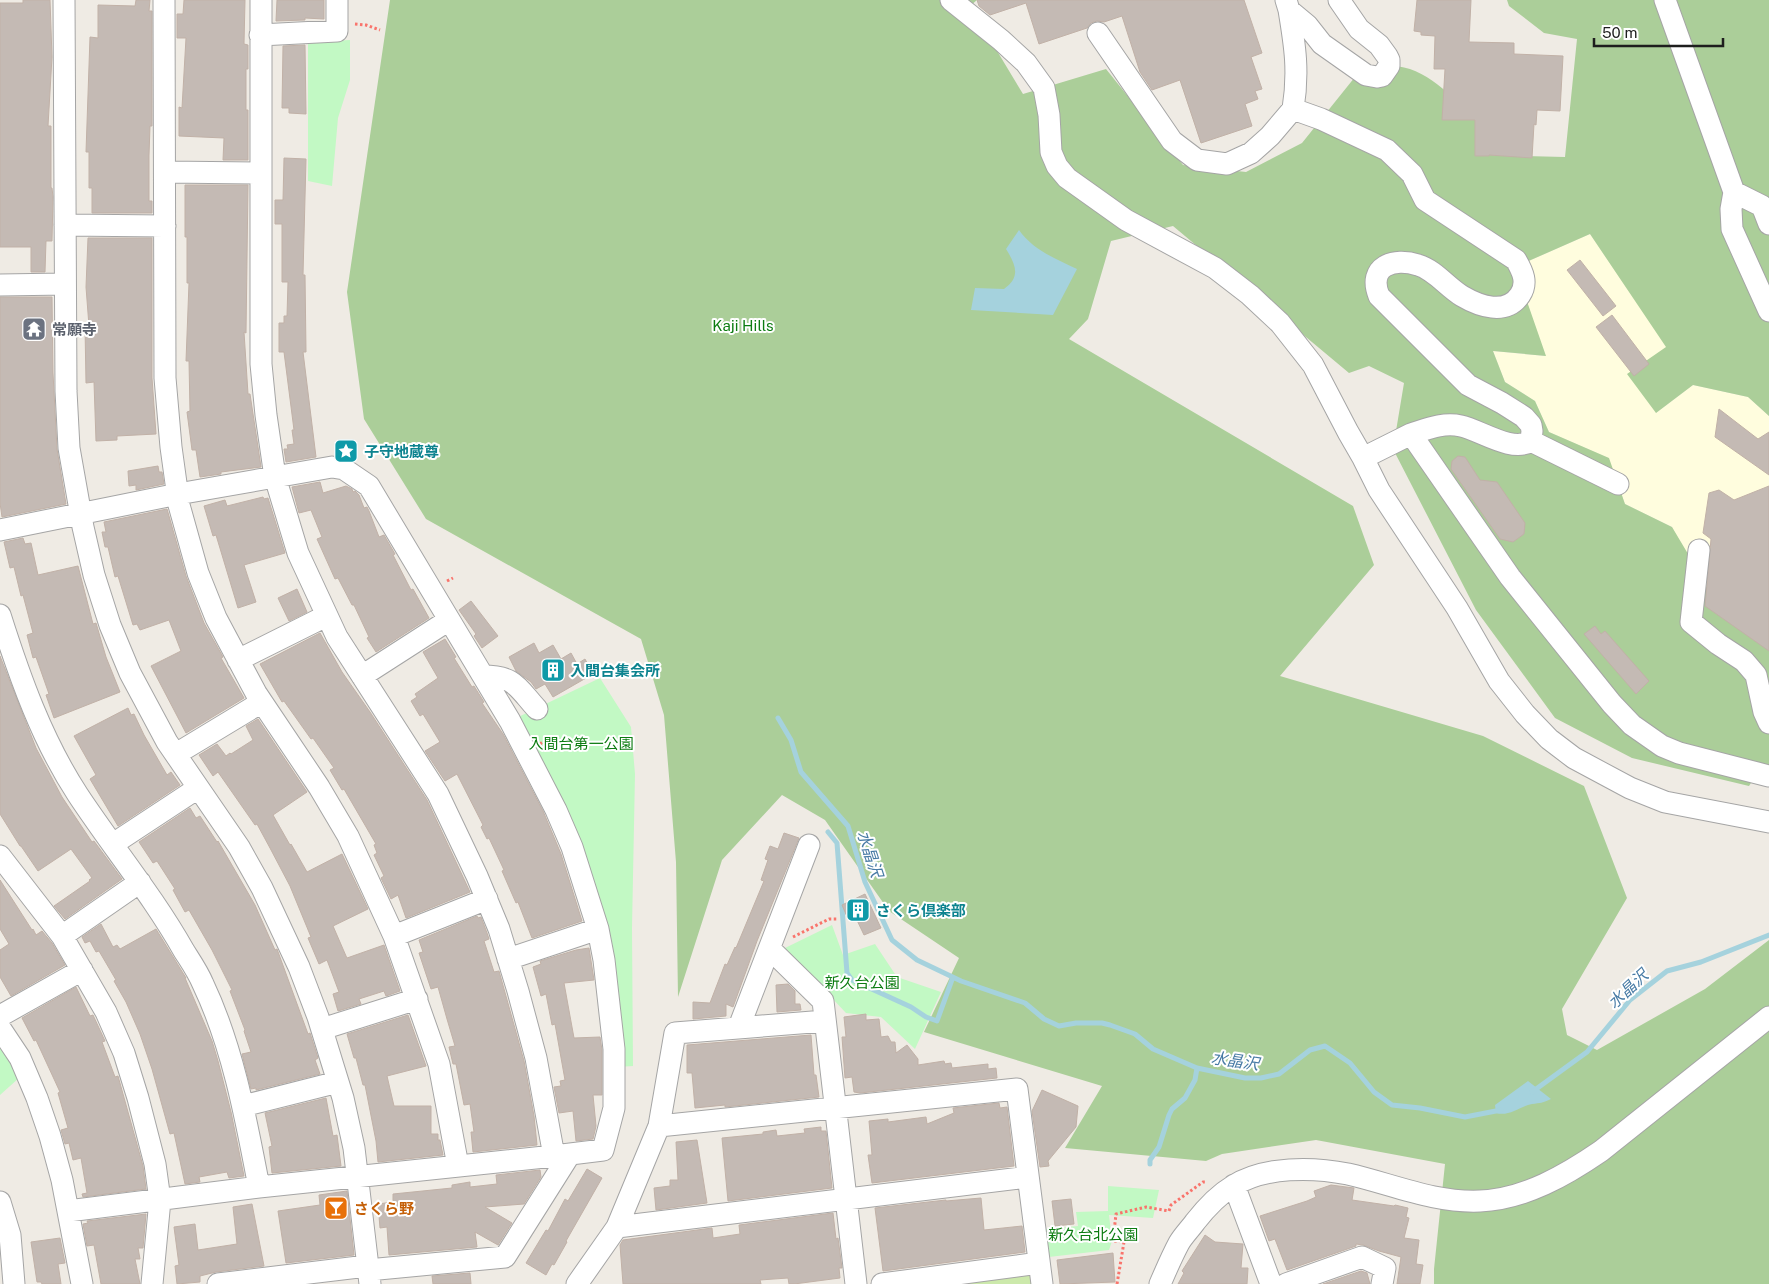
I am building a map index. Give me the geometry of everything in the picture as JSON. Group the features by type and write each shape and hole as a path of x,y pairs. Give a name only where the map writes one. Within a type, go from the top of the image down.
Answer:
{"street":[{"path":"64,0 66,391 70,448 94,575 110,625 130,673 176,754 239,847 262,888 299,967 322,1029 338,1082 354,1148 368,1274"},
{"path":"164,0 165,378 170,447 178,494 198,573 216,618 262,702 348,836 394,936 438,1064 458,1166"},
{"path":"218,1284 368,1274 505,1257 562,1155 499,929 487,899 438,794 336,636 326,616 298,553 276,477 266,415 261,364 260,0"},
{"path":"260,35 337,32 337,0"},
{"path":"951,0 1001,40 1026,63 1044,88 1049,115 1051,152 1057,166 1067,178 1126,220 1215,268 1250,295 1280,323 1313,365 1383,498 1457,608 1499,681 1525,714 1549,739 1574,758 1630,788 1665,802 1769,822"},
{"path":"1287,5 1307,25 1322,44 1366,75 1378,78 1382,76 1388,66 1389,60 1387,56 1379,45 1359,29 1339,0"},
{"path":"1665,0 1734,192 1731,209 1732,229 1769,311"},
{"path":"1098,32 1172,141 1197,160 1227,164 1251,153 1270,136 1293,109 1297,62 1287,5"},
{"path":"1293,109 1321,119 1388,150 1412,174 1425,200 1516,260 1523,272 1524,287 1520,296 1512,304 1501,308 1489,307 1462,296 1419,265 1395,263 1382,267 1376,275 1375,287 1378,296 1468,385 1524,417 1531,425 1531,441"},
{"path":"165,172 261,173"},
{"path":"1734,192 1762,206 1769,224"},
{"path":"65,226 165,226"},
{"path":"0,285 65,284"},
{"path":"1363,458 1411,434 1438,425 1460,426 1510,444 1519,445 1531,441"},
{"path":"1411,434 1510,576 1612,704 1632,725 1662,746 1679,753 1769,776"},
{"path":"1531,441 1618,484"},
{"path":"0,530 178,494 332,466 344,469 369,486 528,753 556,810 572,847 598,929 604,960 614,1049 614,1108 603,1150 260,1187 68,1212"},
{"path":"1699,550 1691,622 1718,644 1744,660 1756,675 1764,712 1769,723"},
{"path":"0,616 26,691 52,752 77,794 175,934 203,983 227,1047 243,1106 260,1187"},
{"path":"238,660 326,616"},
{"path":"362,676 449,620"},
{"path":"483,676 499,676 508,679 538,709"},
{"path":"176,754 262,702"},
{"path":"113,844 198,788"},
{"path":"739,1027 809,845"},
{"path":"0,856 62,936 106,1012 124,1053 155,1164 160,1200 152,1284"},
{"path":"62,936 140,882"},
{"path":"394,936 487,899"},
{"path":"508,960 598,929"},
{"path":"770,949 824,1001 856,1284"},
{"path":"0,1016 82,970"},
{"path":"322,1029 417,999"},
{"path":"1160,1284 1180,1241 1209,1205 1234,1185 1272,1172 1294,1169 1347,1174 1452,1200 1482,1201 1502,1198 1551,1182 1601,1151 1769,1017"},
{"path":"576,1284 617,1226 659,1126 675,1033 825,1021"},
{"path":"0,1028 20,1058 37,1098 62,1180 82,1284"},
{"path":"243,1106 338,1082"},
{"path":"659,1126 1017,1089 1041,1274 882,1284"},
{"path":"617,1226 1028,1177"},
{"path":"1234,1185 1271,1284"},
{"path":"0,1202 10,1235 14,1284"},
{"path":"1286,1284 1362,1257 1385,1268 1382,1284"}],"path":[{"path":"337,23 366,25 380,30"},
{"path":"770,949 829,919 838,919"},
{"path":"1117,1284 1124,1242 1113,1241 1116,1214 1146,1208 1169,1211 1171,1205 1203,1182 1234,1185"}],"shaded area":[{"path":"1590,234 1667,347 1656,413 1693,385 1748,397 1769,416 1769,632 1714,603 1672,527 1625,504 1608,458 1549,432 1535,401 1505,382 1493,351 1545,356 1515,267"}],"green space":[{"name":"Kaji Hills","path":"390,0 977,0 970,6 1023,94 1106,69 1183,165 1246,172 1302,143 1359,72 1390,66 1403,67 1426,76 1447,92 1475,118 1480,156 1565,157 1577,39 1544,33 1509,6 1507,0 1769,0 1769,416 1748,397 1693,385 1656,413 1627,374 1666,347 1590,234 1515,267 1546,356 1493,351 1505,382 1535,401 1549,432 1609,458 1625,504 1672,527 1700,574 1714,603 1769,632 1769,768 1762,766 1749,786 1632,758 1555,718 1476,610 1393,449 1404,383 1369,366 1349,373 1173,226 1111,241 1088,319 1069,339 1353,506 1374,565 1280,676 1483,736 1584,786 1627,898 1562,1009 1567,1035 1597,1050 1705,989 1769,940 1769,1284 1434,1284 1445,1164 1316,1140 1222,1154 1206,1161 1065,1148 1102,1086 924,1032 959,958 889,911 825,820 782,795 722,860 678,997 676,862 664,715 641,639 426,519 364,419 347,292"},
{"path":"350,40 350,80 338,118 332,186 308,181 308,42"},
{"name":"入間台第一公園","path":"600,678 631,727 635,774 632,928 633,1066 618,1067 614,982 514,719"},
{"name":"新久台公園","path":"832,925 843,955 875,944 897,977 941,992 915,1049 881,1017 846,1013 785,948"},
{"path":"0,1036 19,1078 0,1095"},
{"name":"新久台北公園","path":"1108,1186 1159,1190 1153,1218 1109,1215 1112,1241 1109,1250 1049,1257 1045,1229 1078,1226 1076,1212 1108,1211"},
{"path":"1031,1273 1037,1284 942,1284"}],"water":[{"path":"1019,230 1038,248 1053,258 1077,269 1053,315 971,310 975,288 1004,289 1013,280 1015,270 1006,249"},
{"path":"1528,1081 1551,1099 1505,1114 1496,1113 1495,1105"}],"building":[{"path":"23,0 50,0 52,57 48,126 51,126 51,188 53,197 52,241 46,241 45,272 31,272 31,247 0,247 0,3 23,3"},
{"path":"136,0 150,0 149,11 152,11 152,126 150,126 149,201 152,201 152,213 92,213 92,188 89,188 89,152 86,152 90,37 98,38 98,5 135,6"},
{"path":"184,0 245,0 244,44 248,45 246,110 248,110 248,160 223,160 224,138 179,136 179,107 182,108 186,38 177,38 177,14 183,14"},
{"path":"277,0 324,0 324,19 305,18 305,20 276,21"},
{"path":"977,0 1244,0 1262,53 1251,57 1262,89 1255,91 1258,99 1245,104 1252,126 1201,143 1180,80 1152,90 1140,72 1122,16 1104,22 1097,21 1091,23 1087,28 1039,44 1026,3 990,15 979,6"},
{"path":"1417,0 1471,0 1469,42 1514,43 1514,54 1563,56 1560,111 1537,110 1536,125 1534,124 1532,158 1475,156 1475,120 1442,120 1445,69 1434,69 1435,36 1421,35 1421,32 1414,31"},
{"path":"305,45 306,114 289,113 289,108 282,108 283,46"},
{"path":"284,158 306,159 303,275 305,275 306,352 303,352 316,457 286,462 284,449 288,449 287,445 294,444 292,430 294,430 284,352 279,352 279,323 284,323 284,316 287,316 288,282 282,282 282,224 275,224 275,200 283,200"},
{"path":"185,185 248,185 246,333 244,332 248,394 250,394 261,467 221,472 221,474 200,477 196,450 192,450 187,412 190,411 189,361 186,361 189,283 187,283 187,237 185,237"},
{"path":"88,238 152,238 152,378 156,434 117,436 117,440 96,441 94,382 86,383 85,326 89,326 86,287"},
{"path":"1580,260 1616,306 1603,316 1567,270"},
{"path":"0,297 52,297 57,449 66,504 2,517 0,503"},
{"path":"1612,315 1649,364 1634,376 1596,327"},
{"path":"1719,409 1758,439 1769,432 1769,475 1715,437"},
{"path":"1458,456 1465,457 1480,480 1497,482 1525,523 1524,534 1513,542 1500,539 1451,469 1452,461"},
{"path":"158,466 159,472 162,472 164,484 136,490 136,485 129,486 128,471"},
{"path":"320,482 323,493 346,486 359,495 364,508 367,507 369,511 379,537 384,535 395,554 393,555 411,590 413,589 429,618 376,652 367,638 369,637 354,605 352,605 338,578 335,579 317,539 322,537 311,510 299,513 292,487"},
{"path":"1769,486 1769,651 1705,606 1711,539 1703,533 1709,493 1719,490 1734,500"},
{"path":"263,497 264,499 268,498 285,553 244,565 256,602 238,608 216,535 213,536 204,506 225,500 227,506"},
{"path":"167,509 186,576 204,623 244,698 186,733 151,666 181,651 169,620 140,630 137,624 133,625 118,576 115,577 108,547 105,547 102,532 106,532 104,522"},
{"path":"23,538 25,544 31,543 38,575 78,566 93,624 96,623 106,657 120,692 54,718 46,695 49,694 36,657 33,658 27,635 33,633 14,567 10,568 4,542"},
{"path":"297,589 307,612 289,621 278,598"},
{"path":"471,601 498,636 482,648 474,636 476,634 459,610"},
{"path":"1595,626 1601,634 1605,631 1649,681 1636,694 1584,634"},
{"path":"320,633 342,672 427,800 470,892 406,918 398,895 391,899 381,878 384,876 374,855 377,853 374,845 376,844 344,789 342,790 330,770 334,768 284,701 282,702 260,664"},
{"path":"445,639 456,657 454,658 472,687 474,686 484,702 482,703 503,734 543,811 561,854 582,921 532,938 518,902 516,903 502,871 504,870 489,838 487,839 481,827 483,825 457,774 445,781 425,751 440,742 423,714 420,716 411,701 417,697 415,694 438,678 423,652"},
{"name":"入間台集会所","path":"534,643 539,653 553,645 561,659 571,653 577,664 585,659 593,674 553,697 545,684 536,689 531,682 516,671 509,657"},
{"path":"0,656 36,748 62,797 92,842 94,841 122,879 65,919 54,906 92,878 71,849 38,871 0,814"},
{"path":"128,708 131,715 134,714 167,775 171,772 180,785 118,826 90,779 96,775 74,736"},
{"path":"258,719 307,792 273,815 290,845 307,872 342,854 368,909 333,926 347,958 384,945 400,991 386,996 384,991 359,999 361,1004 338,1011 333,994 339,992 327,960 319,964 308,938 311,937 290,886 257,824 255,825 218,772 213,776 199,755 217,744 226,756 231,754 253,740 246,726"},
{"path":"190,808 196,818 200,816 218,841 255,905 275,950 277,949 308,1034 310,1033 318,1058 315,1060 320,1074 256,1090 256,1088 251,1089 242,1054 251,1052 230,991 232,990 189,910 185,912 173,890 175,889 157,861 153,863 139,842"},
{"path":"784,833 799,838 757,941 733,1007 726,1004 726,1016 693,1019 693,1002 710,1003 725,964 727,965 736,948 764,881 761,880 768,860 765,859 770,846 778,849"},
{"path":"0,880 32,930 36,935 42,931 52,943 65,965 11,996 0,977 0,950 9,944 0,929"},
{"name":"さくら倶楽部","path":"865,894 881,928 864,935 855,916 848,919 842,905"},
{"path":"477,916 478,918 481,917 489,939 484,941 494,972 499,971 524,1061 537,1145 473,1152 471,1132 474,1132 470,1104 464,1105 456,1064 453,1064 449,1047 455,1046 438,987 431,989 419,953 423,952 419,940"},
{"path":"101,924 113,947 117,945 120,949 156,929 186,978 212,1041 218,1061 244,1176 229,1178 227,1172 199,1177 200,1182 185,1184 174,1133 170,1134 140,1034 126,1002 114,981 116,980 99,951 96,952 90,941 85,943 82,937"},
{"path":"589,948 594,980 564,983 574,1038 600,1037 602,1050 602,1095 593,1095 596,1126 593,1139 576,1141 573,1111 559,1113 554,1087 561,1086 560,1081 565,1080 555,1024 552,1025 546,994 541,996 533,967 541,964 540,961"},
{"path":"788,984 795,991 795,1004 800,1004 801,1010 777,1012 776,985"},
{"path":"76,987 90,1016 93,1015 105,1041 102,1042 115,1077 118,1076 143,1166 146,1189 83,1197 82,1194 87,1193 81,1158 73,1160 69,1143 65,1144 61,1130 68,1128 58,1093 60,1092 36,1040 34,1041 22,1018"},
{"path":"866,1014 866,1020 879,1019 881,1037 888,1036 891,1042 895,1042 896,1053 907,1045 918,1059 918,1065 944,1061 945,1064 951,1063 952,1068 988,1064 988,1069 996,1068 997,1078 860,1093 854,1092 852,1077 845,1078 842,1037 846,1037 844,1017"},
{"path":"408,1015 426,1066 387,1076 394,1106 431,1106 431,1134 438,1134 443,1155 378,1162 376,1141 365,1085 363,1085 347,1034"},
{"path":"811,1035 814,1075 816,1075 819,1097 725,1107 725,1105 695,1108 692,1073 687,1073 687,1045"},
{"path":"1042,1090 1078,1106 1076,1127 1048,1161 1049,1166 1040,1167 1032,1111"},
{"path":"326,1098 333,1136 337,1135 341,1166 272,1173 269,1147 272,1146 265,1113"},
{"path":"999,1103 1000,1108 1007,1107 1014,1166 872,1183 868,1155 872,1155 869,1121 888,1119 888,1122 926,1117 927,1124 954,1113 953,1108"},
{"path":"821,1127 821,1131 826,1131 832,1188 728,1201 722,1138 763,1134 763,1132 776,1130 777,1136 805,1133 804,1129"},
{"path":"697,1140 707,1203 656,1210 654,1188 670,1186 670,1180 678,1180 676,1142"},
{"path":"587,1169 602,1178 554,1265 552,1264 546,1275 526,1263 546,1230 548,1231 565,1199 568,1201"},
{"path":"540,1170 541,1177 524,1204 485,1207 512,1223 498,1245 475,1232 477,1247 389,1255 387,1227 380,1228 378,1204 393,1202 393,1194 452,1188 452,1185 470,1182 470,1187 497,1184 496,1175"},
{"path":"1331,1185 1354,1188 1352,1200 1408,1208 1406,1217 1409,1218 1404,1238 1419,1240 1416,1264 1423,1265 1420,1284 1397,1284 1401,1257 1356,1244 1356,1246 1287,1270 1275,1239 1269,1241 1260,1216 1307,1201 1316,1197 1314,1191"},
{"path":"347,1191 354,1255 286,1263 278,1211 320,1205 319,1195"},
{"path":"981,1198 984,1230 1022,1226 1025,1252 883,1271 875,1208"},
{"path":"1071,1199 1074,1224 1055,1226 1052,1201"},
{"path":"252,1204 264,1266 216,1272 200,1276 200,1282 177,1284 175,1266 179,1265 174,1227 195,1224 198,1250 237,1244 233,1207"},
{"path":"833,1213 842,1268 839,1268 840,1278 794,1284 789,1284 788,1278 760,1280 761,1284 623,1284 620,1245 623,1240 712,1228 713,1238 740,1234 739,1225"},
{"path":"146,1214 143,1248 138,1248 140,1259 135,1259 140,1284 101,1284 94,1245 87,1246 83,1224 88,1223 87,1221"},
{"path":"1205,1235 1215,1242 1243,1244 1241,1268 1248,1268 1247,1284 1178,1284 1184,1273 1182,1271"},
{"path":"60,1238 65,1263 58,1264 61,1284 42,1284 37,1282 31,1242"},
{"path":"1113,1253 1115,1282 1060,1284 1057,1260"},
{"path":"1361,1271 1367,1273 1370,1284 1323,1284"},
{"path":"470,1273 471,1284 433,1284 432,1276"}],"waterway":[{"name":"水晶沢","path":"778,718 791,740 801,772 848,826 865,882 892,940 917,960 961,981 1025,1003 1044,1019 1059,1026 1076,1023 1102,1023 1110,1025 1135,1034 1153,1049 1197,1068 1245,1078 1261,1078 1279,1074 1310,1050 1325,1046 1350,1063 1374,1092 1392,1105 1420,1108 1465,1117 1501,1110"},
{"path":"828,832 837,843 847,973 852,980 937,1021 953,977"},
{"name":"水晶沢","path":"1532,1092 1587,1052 1630,1000 1667,971 1701,962 1769,935"},
{"path":"1150,1164 1150,1160 1159,1147 1169,1115 1172,1109 1185,1098 1195,1080 1197,1068"}],"place":[{"name":"常願寺","path":"34,329"},
{"name":"子守地蔵尊","path":"346,451"},
{"name":"入間台集会所","path":"553,670"},
{"name":"さくら倶楽部","path":"858,910"},
{"name":"さくら野","path":"336,1208"}]}
